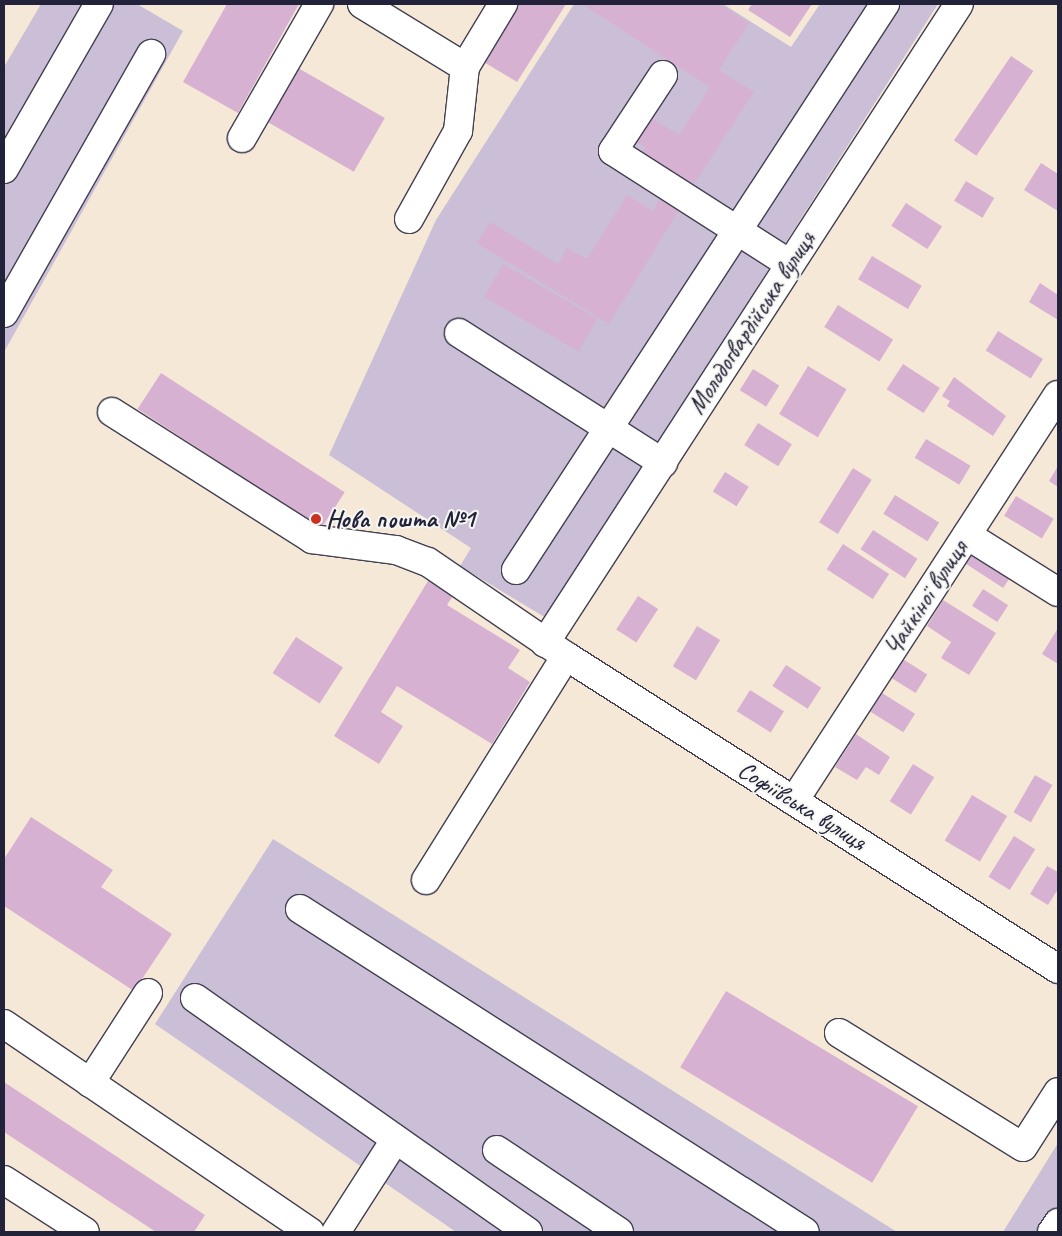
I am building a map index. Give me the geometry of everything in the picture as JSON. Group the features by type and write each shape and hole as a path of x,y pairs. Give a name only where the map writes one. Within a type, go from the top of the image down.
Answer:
{"street":[{"path":"4,169 99,4"},
{"path":"242,138 320,4"},
{"path":"362,4 465,67"},
{"path":"409,219 458,131 465,67 503,4"},
{"path":"516,570 885,4"},
{"name":"Молодогвардійська вулиця","path":"426,880 663,463 959,4"},
{"path":"4,313 152,54"},
{"path":"663,75 613,151 790,264"},
{"path":"459,333 663,463"},
{"name":"Чайкіної вулиця","path":"794,801 1058,395"},
{"name":"Софіївська вулиця","path":"112,412 312,539 396,550 428,562 555,650 1058,969"},
{"path":"967,535 1058,592"},
{"path":"300,909 804,1232"},
{"path":"90,1083 148,993"},
{"path":"195,998 528,1232"},
{"path":"4,1024 310,1232"},
{"path":"839,1033 1024,1148 1058,1092"},
{"path":"336,1232 395,1140"},
{"path":"497,1150 619,1232"},
{"path":"4,1180 85,1232"},
{"path":"1052,1232 1058,1223"}],"shaded area":[{"path":"41,4 137,4 183,31 4,352 4,67"},
{"path":"574,4 723,4 791,47 820,4 938,4 546,618 460,566 471,548 329,455 436,220"},
{"path":"273,839 897,1232 456,1232 155,1024"},
{"path":"1058,1143 1058,1232 1003,1232"}],"building":[{"path":"227,4 299,4 238,113 183,82"},
{"path":"517,4 566,4 517,82 482,61"},
{"path":"582,4 720,4 749,23 719,70 754,92 690,190 639,156 645,147 630,138 645,114 679,135 710,87"},
{"path":"752,4 812,4 790,37 748,10"},
{"path":"1011,56 1033,71 976,156 954,141"},
{"path":"293,65 385,118 354,172 262,119"},
{"path":"1041,163 1058,174 1058,211 1024,190"},
{"path":"966,181 994,198 982,218 954,201"},
{"path":"627,195 653,211 660,198 679,210 609,324 477,243 490,222 558,264 567,248 587,259"},
{"path":"906,203 942,226 927,249 891,226"},
{"path":"872,256 922,286 908,309 858,279"},
{"path":"503,264 597,318 578,351 484,297"},
{"path":"1040,283 1058,295 1058,320 1029,302"},
{"path":"838,305 893,339 879,361 824,327"},
{"path":"998,331 1043,359 1031,379 986,351"},
{"path":"903,364 940,388 924,413 887,389"},
{"path":"808,366 847,389 818,437 779,414"},
{"path":"753,369 779,385 766,407 740,390"},
{"path":"161,373 345,492 321,528 138,409"},
{"path":"954,377 1006,416 993,436 947,406 950,401 942,396"},
{"path":"758,423 792,444 778,466 744,445"},
{"path":"926,439 971,466 959,485 915,458"},
{"path":"1058,466 1058,487 1049,481"},
{"path":"853,468 872,480 838,534 819,522"},
{"path":"725,472 749,487 737,506 713,492"},
{"path":"895,495 939,523 927,541 883,514"},
{"path":"1016,496 1054,519 1042,538 1004,516"},
{"path":"873,530 917,559 905,578 860,549"},
{"path":"843,544 889,574 873,599 827,569"},
{"path":"975,547 1014,572 1003,588 965,563"},
{"path":"431,576 456,591 447,605 520,650 508,668 530,682 492,744 397,686 381,712 403,726 379,764 334,736"},
{"path":"983,589 1008,605 997,622 972,606"},
{"path":"638,596 658,609 636,643 616,630"},
{"path":"943,600 996,633 969,675 941,658 951,642 927,626"},
{"path":"697,626 720,640 696,680 673,666"},
{"path":"1058,628 1058,664 1042,654"},
{"path":"296,637 343,667 320,704 273,673"},
{"path":"901,658 927,674 916,693 889,677"},
{"path":"786,665 821,688 808,709 772,686"},
{"path":"750,690 784,711 771,732 737,711"},
{"path":"882,693 915,714 903,732 870,712"},
{"path":"856,734 890,757 879,775 866,767 857,780 835,767"},
{"path":"913,764 934,777 911,815 890,801"},
{"path":"1035,775 1052,785 1031,822 1014,812"},
{"path":"972,795 1007,816 980,862 945,840"},
{"path":"31,817 113,870 101,887 172,934 134,991 4,906 4,859"},
{"path":"1014,836 1035,849 1010,890 989,877"},
{"path":"1047,866 1058,872 1058,889 1048,905 1030,894"},
{"path":"726,991 918,1106 872,1183 680,1067"},
{"path":"4,1082 205,1215 194,1232 156,1232 4,1132"}],"place":[{"name":"Нова пошта №1","path":"316,519"}]}
